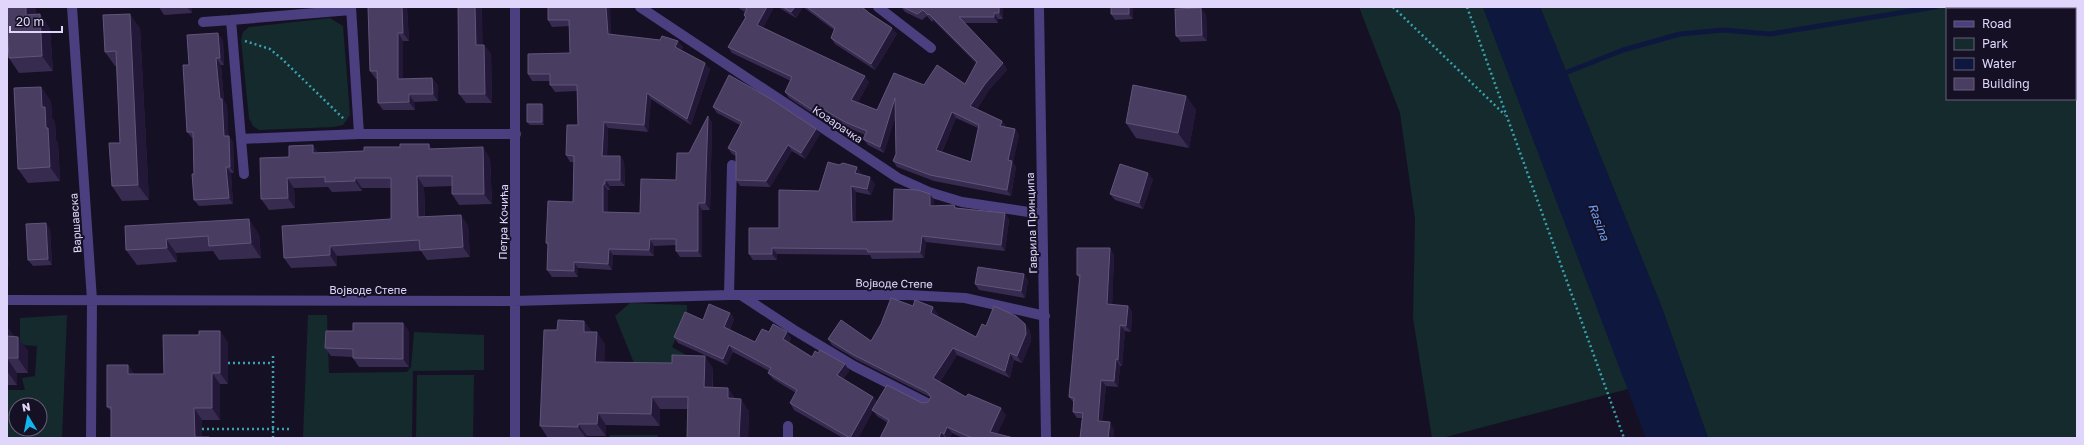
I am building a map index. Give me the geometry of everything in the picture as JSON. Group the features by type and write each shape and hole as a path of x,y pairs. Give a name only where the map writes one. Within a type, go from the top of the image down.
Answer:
{"street":[{"name":"Варшавска","path":"72,7 92,300 91,438"},
{"name":"Петра Кочића","path":"515,7 515,438"},
{"name":"Козарачка","path":"640,7 898,178 929,192 962,202 1042,214"},
{"path":"878,7 931,48"},
{"name":"Гаврила Принципа","path":"1039,7 1046,438"},
{"path":"203,22 351,8 359,134"},
{"path":"232,20 244,174"},
{"path":"241,139 359,134 516,134"},
{"path":"729,295 732,165"},
{"name":"Војводе Степе","path":"7,300 514,301 729,295 937,296 965,298 1045,316"},
{"path":"741,295 794,330 854,366 929,404"},
{"path":"788,426 788,438"}],"path":[{"path":"1393,7 1506,116"},
{"path":"1467,7 1624,438"},
{"path":"233,39 270,49 346,121 358,124"},
{"path":"273,354 273,438"},
{"path":"228,363 273,363"},
{"path":"202,429 289,429"}],"green space":[{"path":"1359,7 1483,7 1628,389 1442,438 1432,438 1413,318 1415,219 1400,113"},
{"path":"1540,7 2077,7 2077,438 1708,438 1662,308"},
{"path":"330,18 343,26 350,115 343,125 333,127 259,130 253,126 249,118 241,40 243,32 249,27"},
{"path":"630,303 687,305 687,315 672,347 686,355 676,369 636,368 615,316"},
{"path":"67,315 62,438 7,438 7,390 25,390 22,378 35,376 37,346 20,345 20,318"},
{"path":"308,315 327,315 329,373 407,372 411,367 414,332 484,335 484,370 413,371 412,438 303,438"},
{"path":"417,375 474,375 473,438 416,438"},
{"path":"610,435 658,435 658,438 610,438"}],"water":[{"name":"Rasina","path":"1483,7 1540,7 1662,308 1708,438 1646,438"}],"building":[{"path":"7,7 26,7 26,15 40,14 42,56 9,58"},
{"path":"368,7 402,7 403,33 398,33 398,79 432,78 433,94 409,94 409,102 378,103 377,71 370,71"},
{"path":"458,7 475,7 476,45 484,45 485,94 459,94"},
{"path":"548,7 606,7 608,34 660,40 662,36 678,41 675,47 705,63 687,119 647,93 644,125 604,122 602,156 620,156 620,180 605,180 605,184 603,184 603,212 640,213 641,179 676,180 677,153 689,153 708,116 705,203 698,203 698,251 676,251 676,239 650,239 649,250 609,249 608,264 574,262 574,271 547,270 548,243 546,243 548,201 573,202 574,156 566,155 567,125 578,125 577,85 550,85 550,74 528,74 528,54 570,53 569,20 548,20"},
{"path":"744,7 767,7 757,25 865,76 851,100 877,110 894,73 924,85 937,65 965,84 977,62 929,14 928,15 923,10 917,14 903,7 999,7 999,13 994,13 994,17 959,17 1003,63 985,84 970,106 1002,121 1000,126 1015,129 1008,160 1012,161 1007,190 930,175 893,161 896,154 895,98 880,147 863,139 867,131 847,123 826,111 823,117 785,92 792,77 728,47 746,17 744,15 747,9","holes":["952,112 979,125 971,162 936,150"]},
{"path":"783,7 795,7 791,12"},
{"path":"807,7 862,7 892,28 871,64 831,38 835,28"},
{"path":"1111,7 1129,7 1129,14 1111,14"},
{"path":"1201,8 1202,35 1176,36 1175,9"},
{"path":"130,14 138,185 112,186 109,143 120,143 116,51 105,52 103,15"},
{"path":"218,33 220,58 216,58 220,99 222,99 224,136 229,136 230,167 226,167 229,198 194,200 192,174 194,174 193,132 187,132 183,65 189,65 187,35"},
{"path":"729,75 771,99 816,129 801,153 788,145 766,181 736,180 736,152 728,148 742,122 713,107"},
{"path":"1133,85 1186,96 1178,133 1126,123"},
{"path":"41,87 42,107 45,107 46,128 48,128 50,167 18,169 14,88"},
{"path":"527,104 542,104 542,122 527,122"},
{"path":"400,144 429,144 429,149 483,147 484,194 452,194 452,176 417,176 418,217 461,215 463,247 420,250 419,240 330,246 330,255 284,258 282,226 391,219 391,178 355,178 355,181 325,182 325,177 287,178 288,198 261,199 260,158 289,157 289,146 313,145 313,153 364,151 364,147 400,147"},
{"path":"828,162 839,165 843,163 857,167 855,173 870,177 867,189 851,186 852,222 893,221 894,189 918,190 930,194 930,206 954,205 955,208 1005,213 1001,245 922,236 920,252 868,252 867,249 772,248 772,254 749,254 749,228 779,228 779,190 819,191"},
{"path":"1120,164 1148,173 1139,203 1110,194"},
{"path":"249,219 251,243 209,246 208,236 166,239 167,248 126,250 125,226"},
{"path":"46,223 48,259 28,260 26,224"},
{"path":"1077,248 1110,248 1107,304 1128,306 1126,326 1120,325 1118,360 1116,359 1114,381 1101,380 1098,421 1110,422 1108,438 1080,438 1083,413 1073,412 1074,398 1069,397 1080,275 1077,275"},
{"path":"978,267 1024,274 1021,291 975,284"},
{"path":"891,298 913,306 915,300 933,307 931,313 976,337 982,324 986,326 994,306 1016,316 1025,324 1026,334 1017,356 1010,353 1005,371 953,348 933,378 966,397 968,394 1001,408 990,432 1014,438 972,438 947,427 944,434 941,432 939,438 880,438 889,420 872,410 887,385 922,403 928,402 931,397 927,392 852,354 828,339 841,320 871,341 881,324"},
{"path":"709,304 730,313 724,327 755,342 762,329 769,332 773,324 787,332 783,339 812,357 815,351 818,353 820,350 845,364 837,375 873,397 850,438 790,403 797,390 768,373 771,368 729,345 723,359 674,337 685,312 703,320"},
{"path":"558,320 584,321 584,332 597,332 595,362 672,363 672,355 705,356 704,387 728,388 728,398 741,399 739,438 687,438 688,397 652,397 651,414 598,413 597,424 578,424 578,427 540,426 544,330 557,330"},
{"path":"353,323 403,323 403,359 353,358 353,349 325,348 326,331 353,331"},
{"path":"199,331 220,331 220,373 212,373 212,408 194,408 195,437 209,438 111,438 111,407 107,407 107,365 128,365 128,374 164,374 163,335 199,335"},
{"path":"7,336 18,337 18,358 7,358"}],"waterway":[{"path":"1560,75 1623,50 1680,34 1723,30 1770,34 1935,7"}]}
